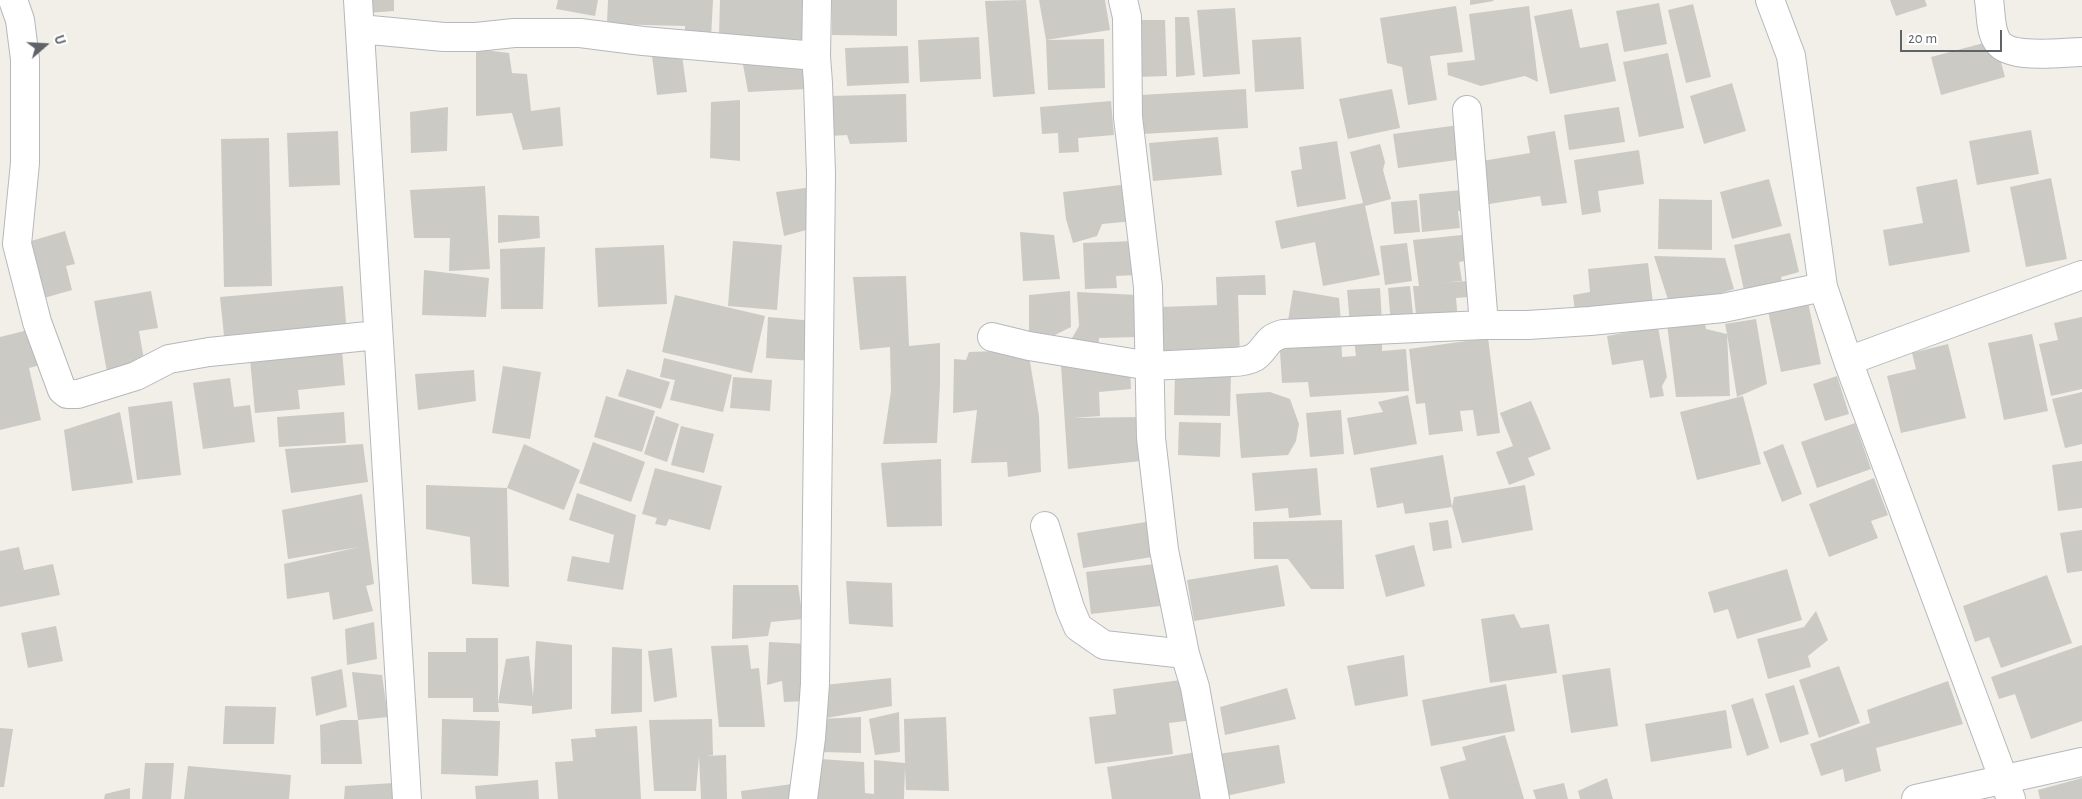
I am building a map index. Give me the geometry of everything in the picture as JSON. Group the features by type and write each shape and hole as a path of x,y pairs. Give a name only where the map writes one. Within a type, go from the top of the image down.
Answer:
{"street":[{"path":"13,0 20,20 25,59 25,164 17,244 36,322 62,390 67,394 78,394 136,376 168,359 210,352 378,335"},
{"path":"358,0 406,799"},
{"path":"804,799 815,684 820,184 819,101 816,56 817,0"},
{"path":"1123,0 1127,17 1128,116 1148,287 1151,438 1164,550 1185,654 1195,687 1215,799"},
{"path":"1770,0 1791,56 1823,287 1848,361 2007,789"},
{"path":"1990,0 1993,31 1996,41 2003,48 2018,53 2082,52"},
{"path":"360,29 444,37 476,37 514,33 580,33 643,41 816,56"},
{"path":"1467,110 1484,324"},
{"path":"1848,361 2082,275"},
{"path":"992,337 1029,346 1150,366 1244,361 1256,356 1273,336 1283,334 1484,324 1528,325 1723,308 1823,287"},
{"path":"1045,526 1070,608 1078,627 1104,645 1185,654"},
{"path":"1916,799 2007,789 2082,762"}],"building":[{"path":"367,0 394,0 394,11 367,13"},
{"path":"558,0 598,0 595,16 556,9"},
{"path":"608,0 713,0 711,38 685,37 685,26 607,24"},
{"path":"720,0 808,0 806,40 719,36"},
{"path":"832,0 897,0 897,36 832,35"},
{"path":"1026,0 1035,94 993,97 985,1"},
{"path":"1039,0 1105,0 1110,30 1046,40"},
{"path":"1470,0 1493,0 1494,1 1470,5"},
{"path":"1890,0 1925,0 1927,6 1896,16"},
{"path":"1659,3 1667,44 1624,52 1616,11"},
{"path":"1693,4 1711,77 1686,83 1668,10"},
{"path":"1456,6 1463,52 1430,56 1437,100 1408,105 1402,67 1387,63 1380,18"},
{"path":"1529,6 1538,82 1525,76 1481,86 1448,75 1447,63 1475,60 1469,14"},
{"path":"1235,8 1240,74 1203,77 1197,10"},
{"path":"1572,9 1580,48 1608,43 1616,81 1550,94 1534,16"},
{"path":"1175,17 1189,17 1195,75 1176,77"},
{"path":"1136,20 1165,20 1167,76 1137,77"},
{"path":"979,37 981,79 920,82 918,40"},
{"path":"1301,37 1304,89 1255,92 1252,40"},
{"path":"1104,39 1105,88 1048,90 1046,40"},
{"path":"1995,40 2005,77 1941,95 1931,57"},
{"path":"908,46 909,83 847,86 845,48"},
{"path":"476,49 509,53 512,73 527,74 531,111 560,107 563,146 523,150 512,113 476,116"},
{"path":"1668,53 1684,128 1639,137 1623,62"},
{"path":"682,55 687,92 657,95 652,56"},
{"path":"807,55 807,89 748,92 742,59"},
{"path":"1732,83 1746,131 1704,144 1690,96"},
{"path":"1246,89 1248,128 1142,134 1140,95"},
{"path":"1392,89 1400,128 1348,139 1339,99"},
{"path":"906,94 907,142 850,144 847,135 830,136 829,96"},
{"path":"740,100 740,161 710,158 711,102"},
{"path":"1111,101 1114,135 1078,138 1079,152 1059,153 1058,133 1042,134 1040,107"},
{"path":"448,107 447,151 411,153 410,112"},
{"path":"1619,107 1625,142 1569,150 1564,115"},
{"path":"1459,125 1464,159 1398,168 1393,134"},
{"path":"2031,130 2039,174 1977,185 1969,141"},
{"path":"338,131 340,185 289,187 287,133"},
{"path":"1555,131 1567,203 1542,206 1540,196 1489,204 1482,161 1530,153 1527,136"},
{"path":"1218,137 1222,175 1153,181 1149,143"},
{"path":"269,138 272,286 224,287 221,139"},
{"path":"1337,141 1346,199 1297,207 1291,171 1302,169 1299,147"},
{"path":"1380,144 1385,162 1383,170 1391,199 1365,206 1380,275 1323,286 1315,242 1281,249 1275,221 1363,203 1350,152"},
{"path":"1639,150 1644,184 1598,191 1601,212 1582,215 1574,160"},
{"path":"2051,178 2067,259 2026,267 2010,187"},
{"path":"1769,179 1782,226 1732,239 1720,192"},
{"path":"1957,179 1970,252 1889,266 1883,230 1923,223 1916,187"},
{"path":"1129,184 1134,221 1102,224 1097,236 1073,243 1066,219 1063,192"},
{"path":"485,186 490,269 449,271 450,238 414,238 410,190"},
{"path":"812,187 814,228 784,236 776,192"},
{"path":"1462,190 1464,211 1458,211 1460,228 1422,232 1419,194"},
{"path":"1659,199 1712,200 1712,250 1658,249"},
{"path":"1417,200 1420,232 1394,234 1391,202"},
{"path":"498,215 539,216 540,238 498,243"},
{"path":"65,231 75,264 66,266 72,290 37,300 21,244"},
{"path":"1020,232 1054,235 1060,279 1023,281"},
{"path":"1790,233 1799,272 1781,277 1783,287 1745,295 1734,245"},
{"path":"1462,235 1465,261 1459,262 1462,281 1440,283 1467,281 1468,297 1456,298 1458,320 1417,324 1413,286 1419,286 1413,240"},
{"path":"733,241 782,245 777,310 728,306"},
{"path":"1135,241 1136,275 1116,276 1117,288 1085,289 1083,243"},
{"path":"1407,243 1412,281 1385,285 1380,246"},
{"path":"664,245 667,304 598,307 595,248"},
{"path":"545,247 543,309 501,309 500,249"},
{"path":"1654,256 1725,258 1734,289 1671,309"},
{"path":"1648,263 1654,311 1576,320 1573,295 1590,292 1588,269"},
{"path":"424,270 489,278 486,317 422,315"},
{"path":"1265,275 1266,295 1238,295 1240,358 1162,360 1160,307 1217,305 1216,277"},
{"path":"906,276 909,346 940,343 937,443 883,444 891,391 890,347 860,350 853,277"},
{"path":"343,286 347,335 225,345 220,297"},
{"path":"1410,286 1414,323 1391,325 1388,288"},
{"path":"1380,288 1382,322 1350,324 1347,290"},
{"path":"1293,290 1339,298 1341,322 1287,327"},
{"path":"151,291 158,328 139,331 145,365 107,372 94,301"},
{"path":"1070,291 1071,327 1055,335 1029,333 1029,295"},
{"path":"1077,292 1138,295 1138,337 1099,338 1098,350 1068,345 1079,326"},
{"path":"675,295 765,316 752,373 662,352"},
{"path":"1808,302 1821,364 1781,372 1768,311"},
{"path":"768,317 815,321 813,361 766,358"},
{"path":"2082,317 2082,389 2051,396 2039,344 2058,340 2054,323"},
{"path":"1704,319 1706,329 1727,334 1730,396 1676,397 1667,324"},
{"path":"1756,319 1767,384 1737,397 1725,324"},
{"path":"1658,327 1667,377 1662,386 1664,396 1650,398 1643,360 1612,365 1607,336"},
{"path":"32,329 40,365 29,368 41,420 0,430 0,337"},
{"path":"1341,332 1342,357 1356,356 1354,340 1382,338 1382,351 1406,349 1409,391 1310,397 1308,382 1282,383 1279,336"},
{"path":"2032,334 2048,411 2004,420 1988,343"},
{"path":"1488,338 1500,433 1477,436 1473,410 1460,411 1463,431 1429,435 1425,403 1416,404 1409,349"},
{"path":"1948,344 1966,418 1901,433 1887,376 1916,369 1912,353"},
{"path":"342,350 345,385 298,390 300,409 255,413 250,359"},
{"path":"1028,350 1039,416 1041,472 1008,477 1007,462 971,463 977,410 953,413 954,359 966,360 969,352"},
{"path":"1060,351 1130,369 1131,389 1099,392 1100,416 1073,418 1140,417 1141,461 1068,469"},
{"path":"664,358 732,375 723,412 670,400 675,380 660,377"},
{"path":"503,366 541,372 530,439 492,433"},
{"path":"627,369 670,382 661,409 618,396"},
{"path":"474,370 476,401 418,410 415,374"},
{"path":"1175,371 1231,372 1230,416 1174,415"},
{"path":"1837,376 1849,414 1825,421 1813,384"},
{"path":"733,377 772,380 770,411 730,408"},
{"path":"230,378 234,407 250,405 255,442 203,449 193,383"},
{"path":"1270,392 1290,399 1299,424 1296,441 1288,455 1241,458 1236,394"},
{"path":"2082,392 2082,444 2065,448 2052,399"},
{"path":"1408,395 1417,444 1354,455 1347,418 1383,412 1378,402"},
{"path":"606,396 655,411 642,452 594,437"},
{"path":"1743,396 1761,464 1697,480 1680,412"},
{"path":"172,401 181,475 137,480 128,407"},
{"path":"1531,401 1551,449 1528,458 1535,475 1509,485 1496,452 1513,446 1500,413"},
{"path":"1341,410 1344,454 1310,457 1306,413"},
{"path":"120,412 133,483 72,491 64,430"},
{"path":"344,412 346,443 279,447 277,417"},
{"path":"656,416 679,424 667,462 644,454"},
{"path":"1179,422 1221,423 1220,457 1178,455"},
{"path":"1855,423 1871,469 1817,488 1801,442"},
{"path":"681,426 714,434 704,473 671,465"},
{"path":"593,442 645,462 631,502 579,483"},
{"path":"363,444 368,482 291,493 285,449"},
{"path":"524,444 580,470 564,510 507,488"},
{"path":"1783,444 1802,494 1782,502 1763,452"},
{"path":"1443,455 1452,507 1405,514 1403,503 1377,508 1370,468"},
{"path":"941,459 942,526 887,527 881,463"},
{"path":"2082,461 2082,508 2058,511 2052,465"},
{"path":"655,468 722,486 710,530 669,519 666,526 655,524 657,518 642,514"},
{"path":"1317,468 1321,515 1289,518 1288,508 1255,511 1252,473"},
{"path":"1874,478 1888,515 1871,521 1878,538 1829,557 1809,504"},
{"path":"426,485 507,488 509,587 472,584 470,537 426,529"},
{"path":"1525,485 1533,530 1462,543 1452,507 1454,497"},
{"path":"577,493 636,515 623,590 567,581 572,556 609,563 614,535 569,520"},
{"path":"362,494 374,584 366,586 373,611 333,620 329,592 287,599 284,564 359,547 288,559 282,510"},
{"path":"1342,520 1344,589 1311,589 1288,559 1254,559 1253,522"},
{"path":"1448,520 1452,548 1433,551 1429,523"},
{"path":"1146,522 1152,557 1083,568 1077,533"},
{"path":"2082,530 2082,571 2067,573 2060,533"},
{"path":"1414,545 1425,586 1386,597 1375,555"},
{"path":"19,547 24,570 53,564 60,595 0,607 0,551"},
{"path":"1155,564 1160,606 1091,614 1086,572"},
{"path":"1278,565 1285,606 1194,621 1187,580"},
{"path":"1787,569 1802,620 1737,639 1728,609 1714,613 1708,592"},
{"path":"2047,575 2072,643 2001,668 1989,637 1975,642 1963,606"},
{"path":"846,581 892,583 893,627 849,624"},
{"path":"733,585 798,585 803,619 771,622 768,636 732,639"},
{"path":"1816,611 1828,640 1808,656 1811,667 1768,679 1757,639 1804,627"},
{"path":"1514,614 1521,628 1549,624 1557,673 1490,683 1481,619"},
{"path":"374,622 377,659 347,665 345,629"},
{"path":"56,626 63,661 28,668 21,633"},
{"path":"466,638 498,638 499,712 473,712 473,698 428,698 428,652 466,652"},
{"path":"536,641 572,645 572,709 532,714 532,706 498,703 506,659 529,656 533,697"},
{"path":"769,642 809,644 808,701 784,702 782,681 767,685"},
{"path":"748,645 751,669 759,668 765,727 719,727 711,646"},
{"path":"2082,645 2082,721 2031,739 2015,694 1999,699 1991,677"},
{"path":"612,647 642,649 642,712 611,714"},
{"path":"672,648 677,697 654,702 648,651"},
{"path":"1404,655 1408,696 1355,706 1347,666"},
{"path":"1839,666 1860,723 1819,738 1799,680"},
{"path":"1610,668 1618,726 1571,733 1562,675"},
{"path":"342,669 347,707 316,716 311,677"},
{"path":"352,672 382,675 388,717 358,720"},
{"path":"891,678 892,706 827,718 824,685"},
{"path":"1188,679 1193,720 1169,723 1173,754 1095,764 1089,717 1116,714 1113,689"},
{"path":"1948,681 1963,724 1876,748 1881,771 1845,782 1843,769 1821,776 1810,744 1870,723 1867,710"},
{"path":"1506,684 1515,731 1431,746 1422,700"},
{"path":"1794,685 1809,734 1780,743 1765,694"},
{"path":"1287,688 1296,719 1225,735 1220,707"},
{"path":"1753,698 1769,748 1747,756 1731,705"},
{"path":"225,706 276,707 274,744 223,744"},
{"path":"1726,710 1732,748 1651,762 1645,724"},
{"path":"899,712 900,752 875,755 869,719"},
{"path":"861,717 861,753 818,752 820,719"},
{"path":"946,717 949,791 906,790 905,767 904,799 817,799 820,759 864,762 865,793 874,794 874,760 905,763 904,719"},
{"path":"442,719 500,721 498,776 441,774"},
{"path":"712,719 713,755 706,756 726,755 727,799 701,799 699,756 696,791 654,791 649,720"},
{"path":"341,720 358,720 362,764 321,764 320,725"},
{"path":"637,726 641,799 558,799 555,762 573,761 571,739 596,737 595,729"},
{"path":"0,728 13,729 4,787 0,787"},
{"path":"1505,735 1524,799 1449,799 1440,767 1466,760 1462,747"},
{"path":"1279,745 1285,783 1226,796 1218,754"},
{"path":"1203,751 1211,799 1112,799 1107,767"},
{"path":"145,763 174,763 171,799 142,799"},
{"path":"188,766 291,775 289,799 184,799"},
{"path":"1607,778 1613,799 1580,799 1578,791"},
{"path":"2082,778 2082,799 2040,799 2038,790"},
{"path":"538,780 539,799 476,799 475,786"},
{"path":"394,783 394,799 344,799 345,786"},
{"path":"1564,783 1568,799 1536,799 1533,790"},
{"path":"792,784 792,799 742,799 741,791"},
{"path":"130,788 130,799 104,799 105,794"}]}
